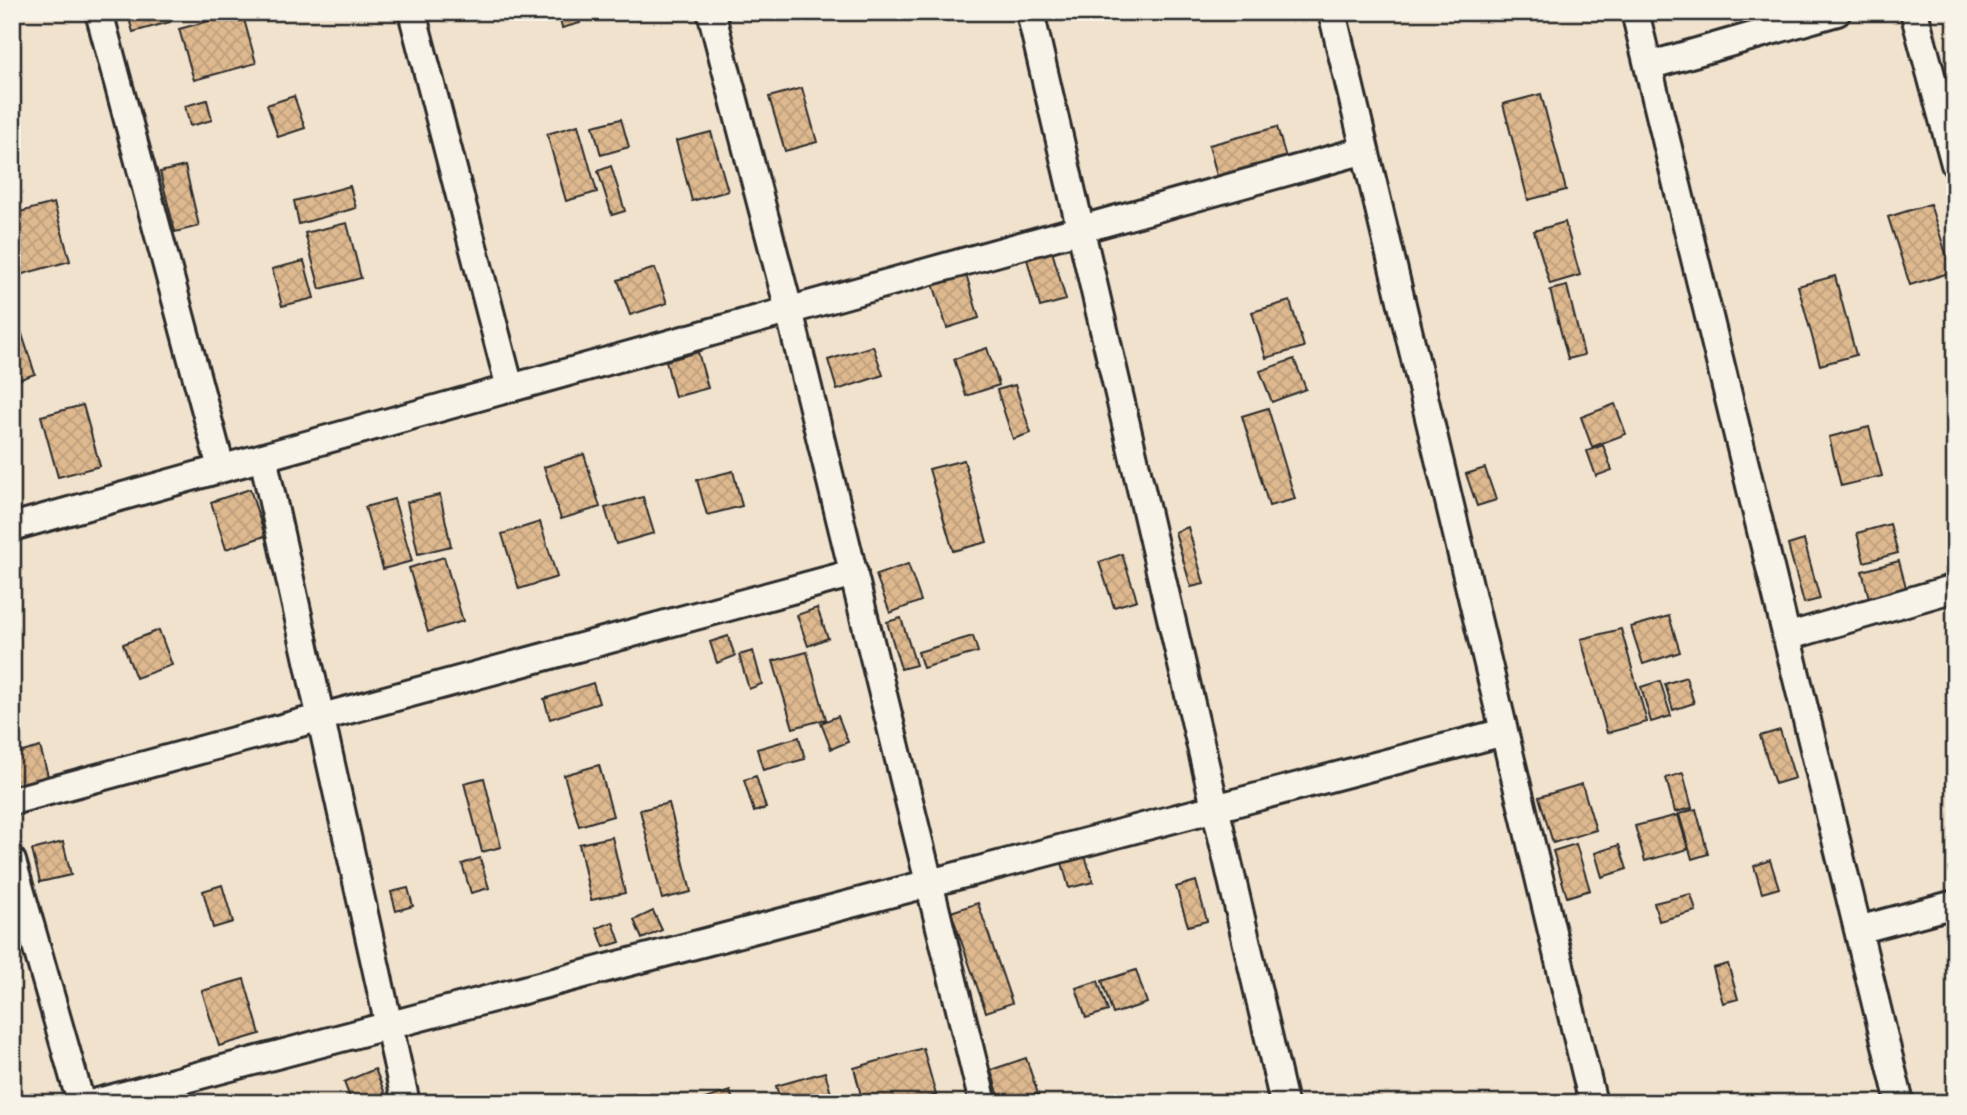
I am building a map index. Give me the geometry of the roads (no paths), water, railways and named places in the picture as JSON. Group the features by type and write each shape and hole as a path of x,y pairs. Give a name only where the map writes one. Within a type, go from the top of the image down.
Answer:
{"street":[{"path":"99,12 221,468"},
{"path":"412,12 510,388"},
{"path":"712,12 789,310 983,1103"},
{"path":"1030,12 1284,1103"},
{"path":"1332,12 1593,1103"},
{"path":"1634,12 1900,1103"},
{"path":"1648,66 1837,12"},
{"path":"1914,12 1955,164"},
{"path":"12,527 1365,150"},
{"path":"264,457 406,1103"},
{"path":"12,801 854,573"},
{"path":"1786,636 1955,588"},
{"path":"94,1103 1504,732"},
{"path":"12,861 81,1103"},
{"path":"1858,930 1955,904"}]}
